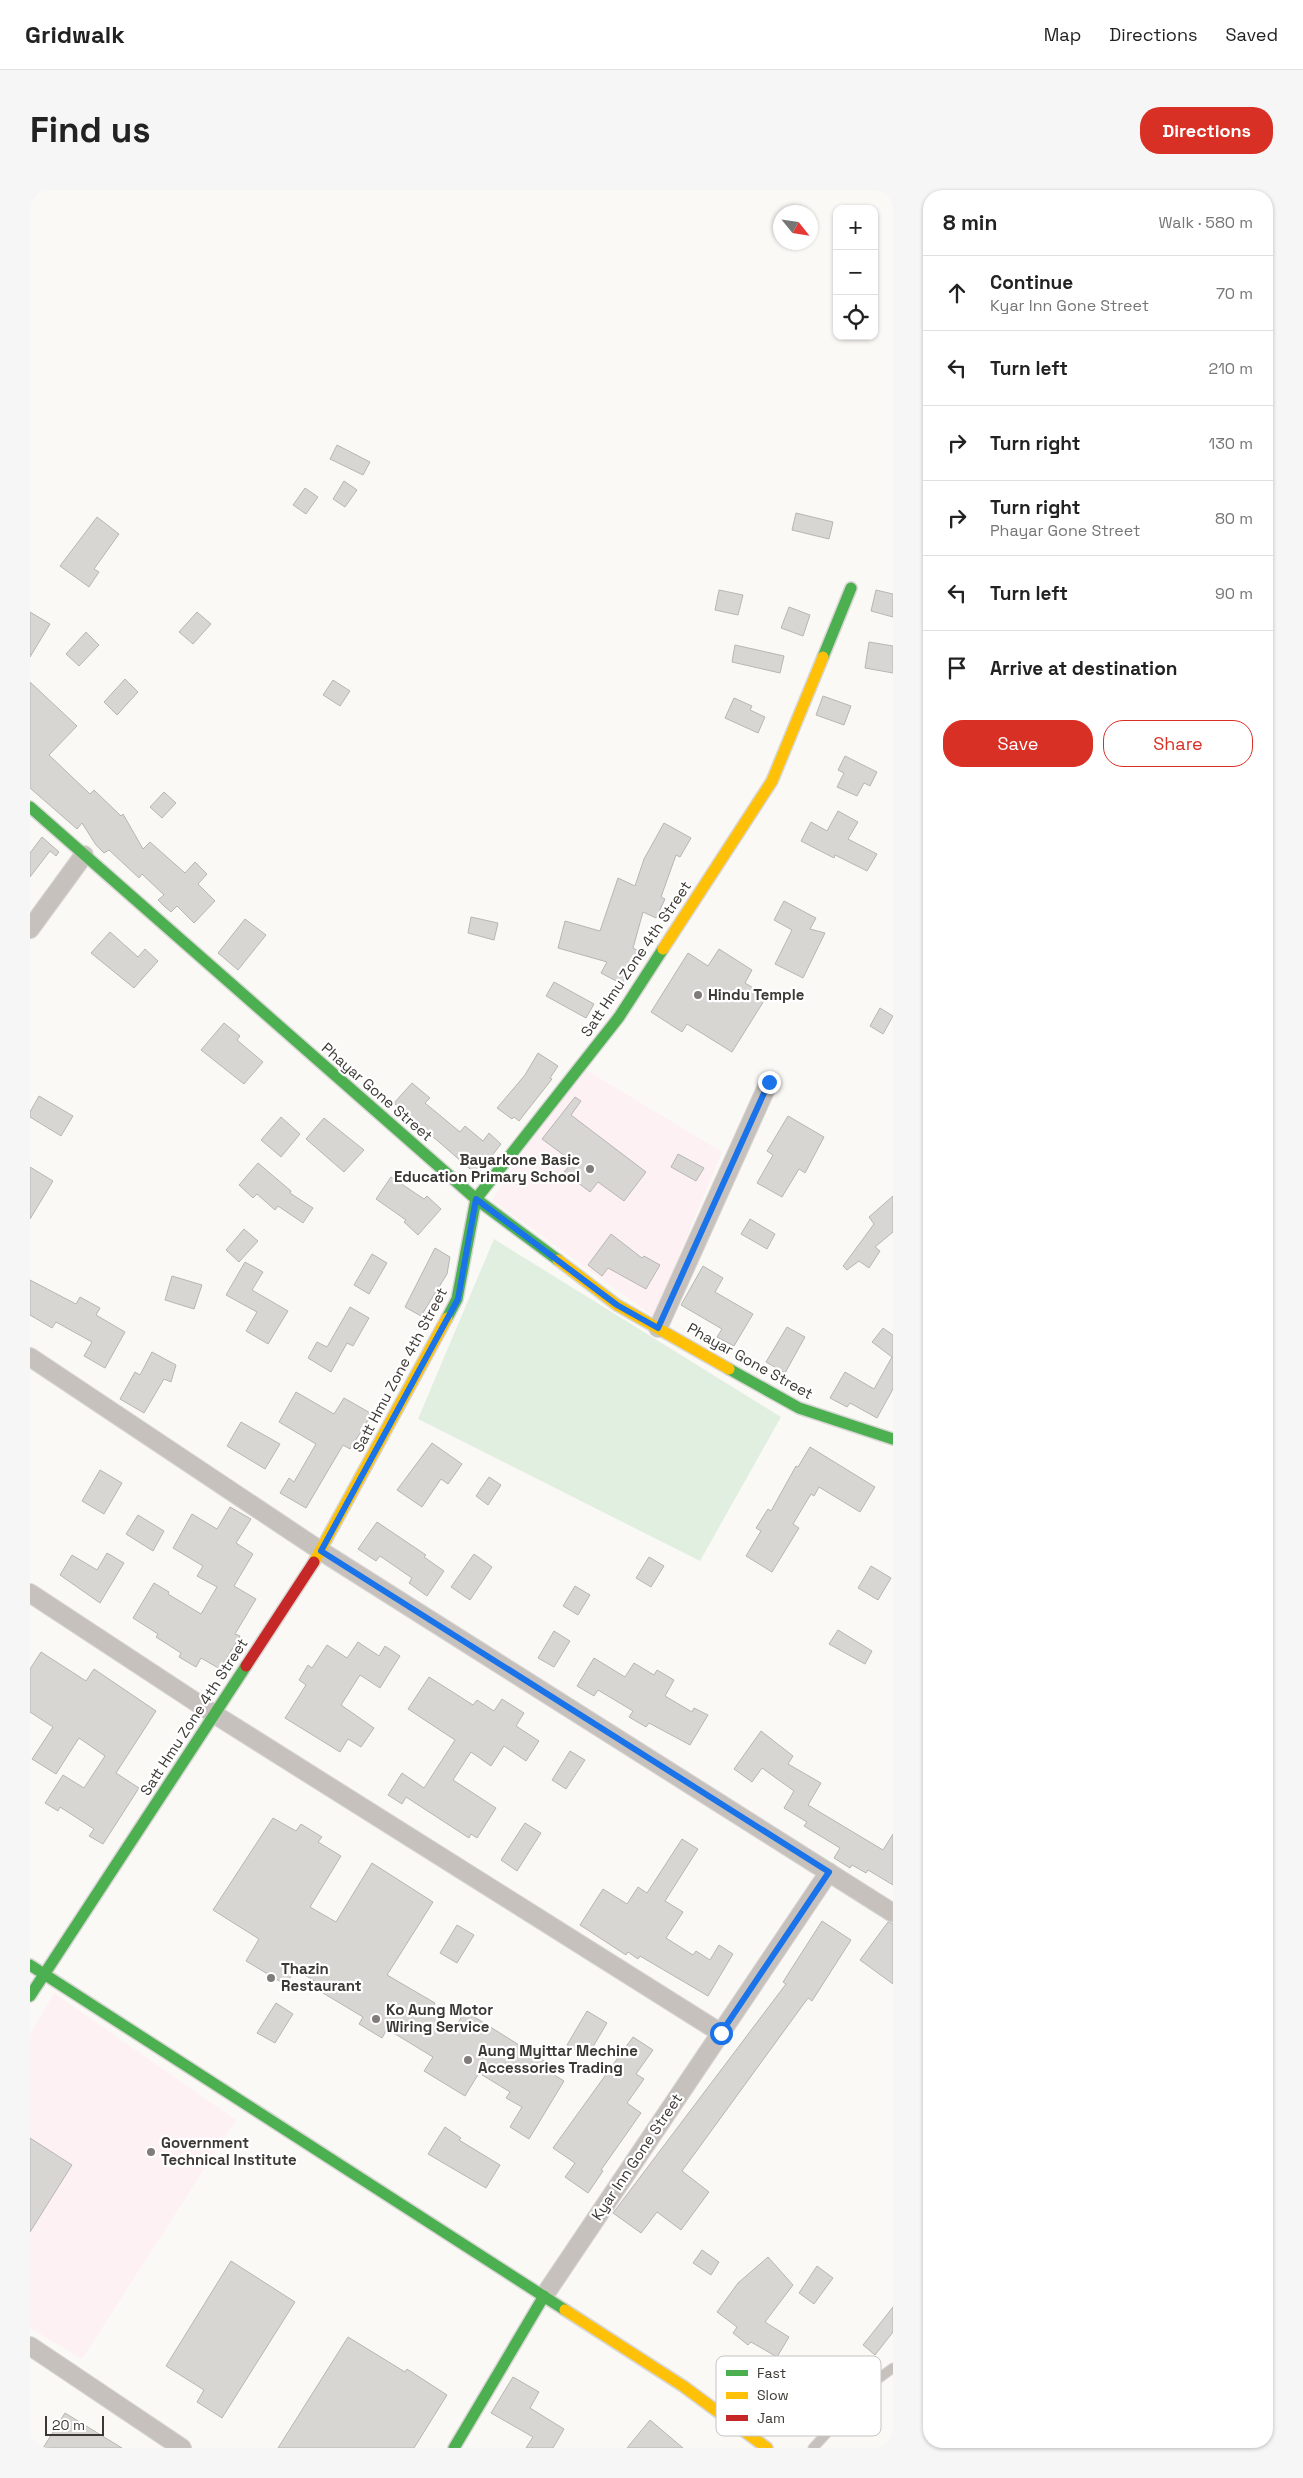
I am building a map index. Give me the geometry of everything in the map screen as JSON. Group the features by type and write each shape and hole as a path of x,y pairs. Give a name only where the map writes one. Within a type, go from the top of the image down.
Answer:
{"street":[{"name":"Satt Hmu Zone 4th Street","path":"30,1996 321,1551 458,1299 476,1199 619,1017 772,781 851,588"},
{"name":"Phayar Gone Street","path":"30,807 476,1199 617,1305 798,1408 893,1439"},
{"path":"30,929 84,855"},
{"path":"658,1328 769,1082"},
{"path":"30,1357 321,1551 893,1913"},
{"path":"30,1593 214,1714 721,2033"},
{"name":"Kyar Inn Gone Street","path":"459,2446 544,2296 829,1872"},
{"path":"30,1965 683,2386 716,2410"},
{"path":"30,2346 182,2448"},
{"path":"751,2436 767,2448"}],"lane":[{"path":"881,2377 893,2368"},
{"path":"813,2448 824,2436"}],"shaded area":[{"path":"585,1069 722,1152 654,1317 492,1200 554,1103"},
{"path":"54,1993 236,2120 82,2359 30,2328 30,2035"}],"green space":[{"path":"494,1239 781,1417 700,1561 418,1419"}],"building":[{"path":"337,445 370,462 363,475 330,459"},
{"path":"344,481 357,490 345,507 333,499"},
{"path":"305,488 318,497 306,514 293,505"},
{"path":"796,513 833,522 829,539 792,530"},
{"path":"97,517 119,534 94,569 99,572 89,587 60,566"},
{"path":"719,590 743,595 738,615 715,610"},
{"path":"876,590 893,594 893,617 871,611"},
{"path":"789,607 810,615 803,636 781,628"},
{"path":"30,612 50,624 30,657"},
{"path":"197,612 211,624 193,644 179,632"},
{"path":"86,632 99,645 79,666 66,654"},
{"path":"869,642 893,646 893,673 865,668"},
{"path":"735,645 784,656 780,673 732,662"},
{"path":"125,679 138,692 117,715 104,702"},
{"path":"333,680 350,691 340,706 323,695"},
{"path":"30,682 77,726 49,755 90,794 94,790 121,816 123,814 143,849 150,842 185,873 195,862 207,874 198,884 215,901 194,923 177,906 171,912 158,900 164,895 142,874 139,878 109,850 104,853 96,845 82,823 77,829 30,788"},
{"path":"823,696 851,706 844,725 816,715"},
{"path":"734,698 752,706 750,710 765,717 758,733 725,718"},
{"path":"845,756 877,772 870,786 864,783 857,796 837,787 844,773 838,770"},
{"path":"164,792 176,803 162,818 150,807"},
{"path":"838,811 858,822 848,839 877,854 867,871 835,855 834,858 801,841 811,822 827,831"},
{"path":"664,823 691,838 680,857 676,855 661,897 665,899 656,918 643,912 633,948 640,952 622,984 601,973 607,962 558,948 565,921 600,931 618,878 635,886 644,859"},
{"path":"42,837 59,852 56,856 50,851 30,877 30,853"},
{"path":"784,901 816,918 810,929 825,933 803,978 775,964 792,930 774,920"},
{"path":"471,917 498,923 494,940 468,933"},
{"path":"245,919 266,935 238,970 218,953"},
{"path":"110,932 138,957 145,949 158,961 134,988 91,953"},
{"path":"719,949 752,970 745,983 767,996 732,1052 687,1024 682,1032 651,1012 688,953 708,966"},
{"path":"554,982 594,1004 586,1018 546,996"},
{"path":"880,1008 893,1016 883,1034 870,1026"},
{"path":"224,1023 240,1036 237,1040 263,1062 244,1084 201,1050"},
{"path":"538,1053 558,1066 550,1078 552,1079 519,1121 514,1117 512,1119 497,1108 525,1075"},
{"path":"412,1083 430,1098 425,1103 460,1132 465,1126 483,1141 489,1133 501,1144 477,1175 394,1103"},
{"path":"39,1096 73,1116 61,1136 30,1117 30,1112"},
{"path":"575,1097 581,1101 571,1115 646,1172 624,1201 598,1182 590,1192 564,1172 573,1162 542,1139"},
{"path":"788,1116 824,1137 805,1173 799,1169 782,1197 757,1183 773,1155 767,1151"},
{"path":"281,1117 300,1134 281,1157 261,1140"},
{"path":"324,1118 364,1150 344,1172 306,1139"},
{"path":"678,1154 704,1168 696,1181 671,1167"},
{"path":"258,1163 291,1191 290,1193 313,1208 303,1223 278,1206 275,1210 257,1194 253,1198 239,1185"},
{"path":"30,1167 53,1181 30,1219"},
{"path":"391,1177 424,1199 427,1196 441,1209 418,1235 404,1222 406,1220 376,1199"},
{"path":"893,1196 893,1232 875,1247 880,1251 869,1268 859,1261 847,1270 843,1266 874,1224 869,1217"},
{"path":"750,1219 775,1234 767,1249 741,1234"},
{"path":"244,1229 258,1241 239,1262 226,1250"},
{"path":"611,1234 642,1258 644,1256 660,1265 646,1289 608,1268 602,1276 588,1265"},
{"path":"435,1248 450,1257 447,1274 421,1316 405,1307"},
{"path":"372,1254 387,1263 369,1294 354,1285"},
{"path":"245,1262 263,1272 252,1290 288,1311 268,1344 246,1331 257,1312 226,1295"},
{"path":"703,1266 723,1278 715,1292 753,1314 734,1346 717,1337 722,1329 681,1305"},
{"path":"172,1276 202,1285 194,1309 165,1300"},
{"path":"30,1280 76,1304 80,1297 100,1308 96,1315 125,1332 105,1368 84,1356 92,1342 56,1322 52,1328 30,1315"},
{"path":"350,1307 369,1318 353,1346 347,1343 331,1372 308,1358 317,1342 327,1347"},
{"path":"787,1327 805,1337 785,1373 766,1362"},
{"path":"883,1328 893,1335 893,1389 877,1418 850,1403 847,1407 830,1398 845,1372 874,1389 892,1357 872,1342"},
{"path":"152,1352 176,1365 171,1382 164,1379 144,1413 120,1399 135,1372 140,1375"},
{"path":"296,1392 334,1414 344,1398 372,1414 350,1449 343,1445 306,1508 280,1493 289,1478 294,1482 316,1444 279,1422"},
{"path":"241,1422 280,1444 265,1469 227,1446"},
{"path":"432,1443 462,1464 448,1484 441,1479 422,1507 397,1490"},
{"path":"810,1447 875,1487 860,1512 819,1487 814,1496 811,1494 793,1524 799,1528 772,1572 746,1556 761,1531 756,1528 768,1509 771,1511 796,1466 798,1467"},
{"path":"100,1470 122,1483 104,1514 82,1501"},
{"path":"489,1477 501,1485 488,1505 476,1496"},
{"path":"230,1507 251,1519 236,1543 253,1554 234,1586 256,1599 235,1634 240,1636 220,1669 201,1658 196,1667 179,1657 181,1653 156,1637 158,1634 133,1618 154,1583 201,1614 217,1587 197,1576 203,1566 173,1548 192,1514 217,1529"},
{"path":"138,1515 164,1531 153,1551 126,1534"},
{"path":"377,1522 426,1555 424,1557 444,1571 427,1596 409,1583 412,1578 380,1556 376,1561 358,1549"},
{"path":"107,1553 124,1563 100,1603 60,1575 72,1555 97,1570"},
{"path":"474,1554 492,1567 470,1600 451,1587"},
{"path":"649,1557 664,1566 651,1587 636,1578"},
{"path":"871,1566 891,1578 878,1600 858,1588"},
{"path":"575,1586 590,1595 578,1615 563,1606"},
{"path":"838,1630 872,1651 865,1664 829,1644"},
{"path":"554,1631 570,1641 554,1667 538,1658"},
{"path":"358,1642 379,1656 385,1646 400,1656 380,1688 360,1675 341,1705 374,1728 361,1747 348,1739 340,1752 285,1718 306,1685 299,1680 308,1665 312,1668 327,1645 347,1658"},
{"path":"41,1652 86,1681 94,1669 156,1711 116,1773 139,1788 103,1844 89,1836 94,1829 60,1807 58,1811 45,1803 63,1775 84,1788 105,1756 79,1738 56,1774 32,1759 53,1727 30,1712 30,1669"},
{"path":"594,1658 625,1677 634,1663 654,1675 657,1670 674,1680 665,1696 692,1712 694,1708 708,1715 690,1745 649,1723 646,1727 629,1717 633,1711 598,1690 594,1696 577,1686"},
{"path":"429,1677 473,1705 477,1700 494,1711 502,1699 524,1713 516,1726 539,1741 526,1761 504,1746 491,1766 471,1752 453,1780 496,1808 477,1838 471,1834 469,1838 406,1797 402,1804 388,1795 402,1773 424,1788 455,1740 408,1709"},
{"path":"761,1731 793,1756 788,1764 821,1783 808,1805 883,1850 893,1834 893,1885 868,1870 866,1873 852,1865 850,1868 834,1858 840,1848 804,1826 807,1822 784,1808 794,1791 762,1768 752,1782 734,1769"},
{"path":"570,1751 585,1760 566,1789 552,1780"},
{"path":"273,1818 296,1831 301,1824 322,1837 318,1842 341,1856 310,1907 336,1922 372,1863 433,1902 387,1975 435,2003 430,2012 455,2028 465,2011 546,2062 543,2068 564,2081 529,2139 510,2127 522,2107 506,2098 510,2092 479,2073 465,2096 424,2071 433,2057 387,2029 382,2038 359,2024 363,2017 323,1993 326,1988 295,1969 286,1985 246,1961 259,1939 213,1910"},
{"path":"525,1823 541,1833 517,1871 501,1860"},
{"path":"682,1839 698,1849 665,1901 683,1912 666,1938 693,1955 696,1951 710,1960 719,1945 733,1954 708,1996 640,1956 638,1959 628,1952 626,1955 580,1925 603,1889 627,1904 638,1887 647,1893"},
{"path":"822,1921 851,1940 812,2001 808,1998 682,2171 709,2192 681,2230 657,2212 641,2233 613,2213 786,1984 783,1982"},
{"path":"888,1922 893,1924 893,1984 860,1960"},
{"path":"457,1925 474,1935 457,1963 440,1953"},
{"path":"276,2003 293,2014 275,2043 257,2033"},
{"path":"587,2011 607,2023 587,2057 567,2045"},
{"path":"633,2037 653,2050 636,2074 644,2079 627,2103 641,2113 601,2170 603,2171 588,2193 565,2177 575,2163 553,2148"},
{"path":"445,2127 461,2138 459,2140 500,2165 486,2188 428,2154"},
{"path":"30,2138 72,2165 30,2232"},
{"path":"702,2250 719,2262 711,2275 693,2263"},
{"path":"768,2257 793,2285 765,2322 789,2337 778,2356 751,2342 748,2345 733,2333 737,2327 717,2312 738,2283"},
{"path":"231,2261 295,2302 222,2418 197,2402 204,2390 166,2366"},
{"path":"817,2266 833,2278 814,2304 799,2293"},
{"path":"893,2307 893,2332 875,2355 863,2345"},
{"path":"348,2337 405,2372 407,2369 447,2395 414,2448 278,2448"},
{"path":"513,2377 539,2392 530,2408 564,2429 553,2448 526,2448 533,2437 491,2413"},
{"path":"65,2413 122,2448 43,2448"},
{"path":"650,2420 683,2448 627,2448"}],"traffic: fast":[{"path":"823,657 851,588"},
{"path":"30,807 476,1199 558,1260"},
{"path":"447,1318 457,1299 476,1199 619,1017 663,949"},
{"path":"729,1369 799,1408 893,1439"},
{"path":"30,1996 246,1666"},
{"path":"30,1965 565,2310"},
{"path":"454,2448 544,2296"}],"traffic: slow":[{"path":"663,949 772,781 823,657"},
{"path":"558,1260 617,1305 729,1369"},
{"path":"314,1562 447,1318"},
{"path":"565,2310 683,2386 716,2410"},
{"path":"751,2436 767,2448"}],"traffic: jam":[{"path":"246,1666 314,1562"}],"place":[{"name":"Hindu Temple","path":"698,995"},
{"name":"Bayarkone Basic Education Primary School","path":"590,1169"},
{"name":"Thazin Restaurant","path":"271,1978"},
{"name":"Ko Aung Motor Wiring Service","path":"376,2019"},
{"name":"Aung Myittar Mechine Accessories Trading","path":"468,2060"},
{"name":"Government Technical Institute","path":"151,2152"}],"route":[{"path":"721,2033 829,1872 321,1551 458,1299 476,1199 617,1305 658,1328 769,1082"}]}
